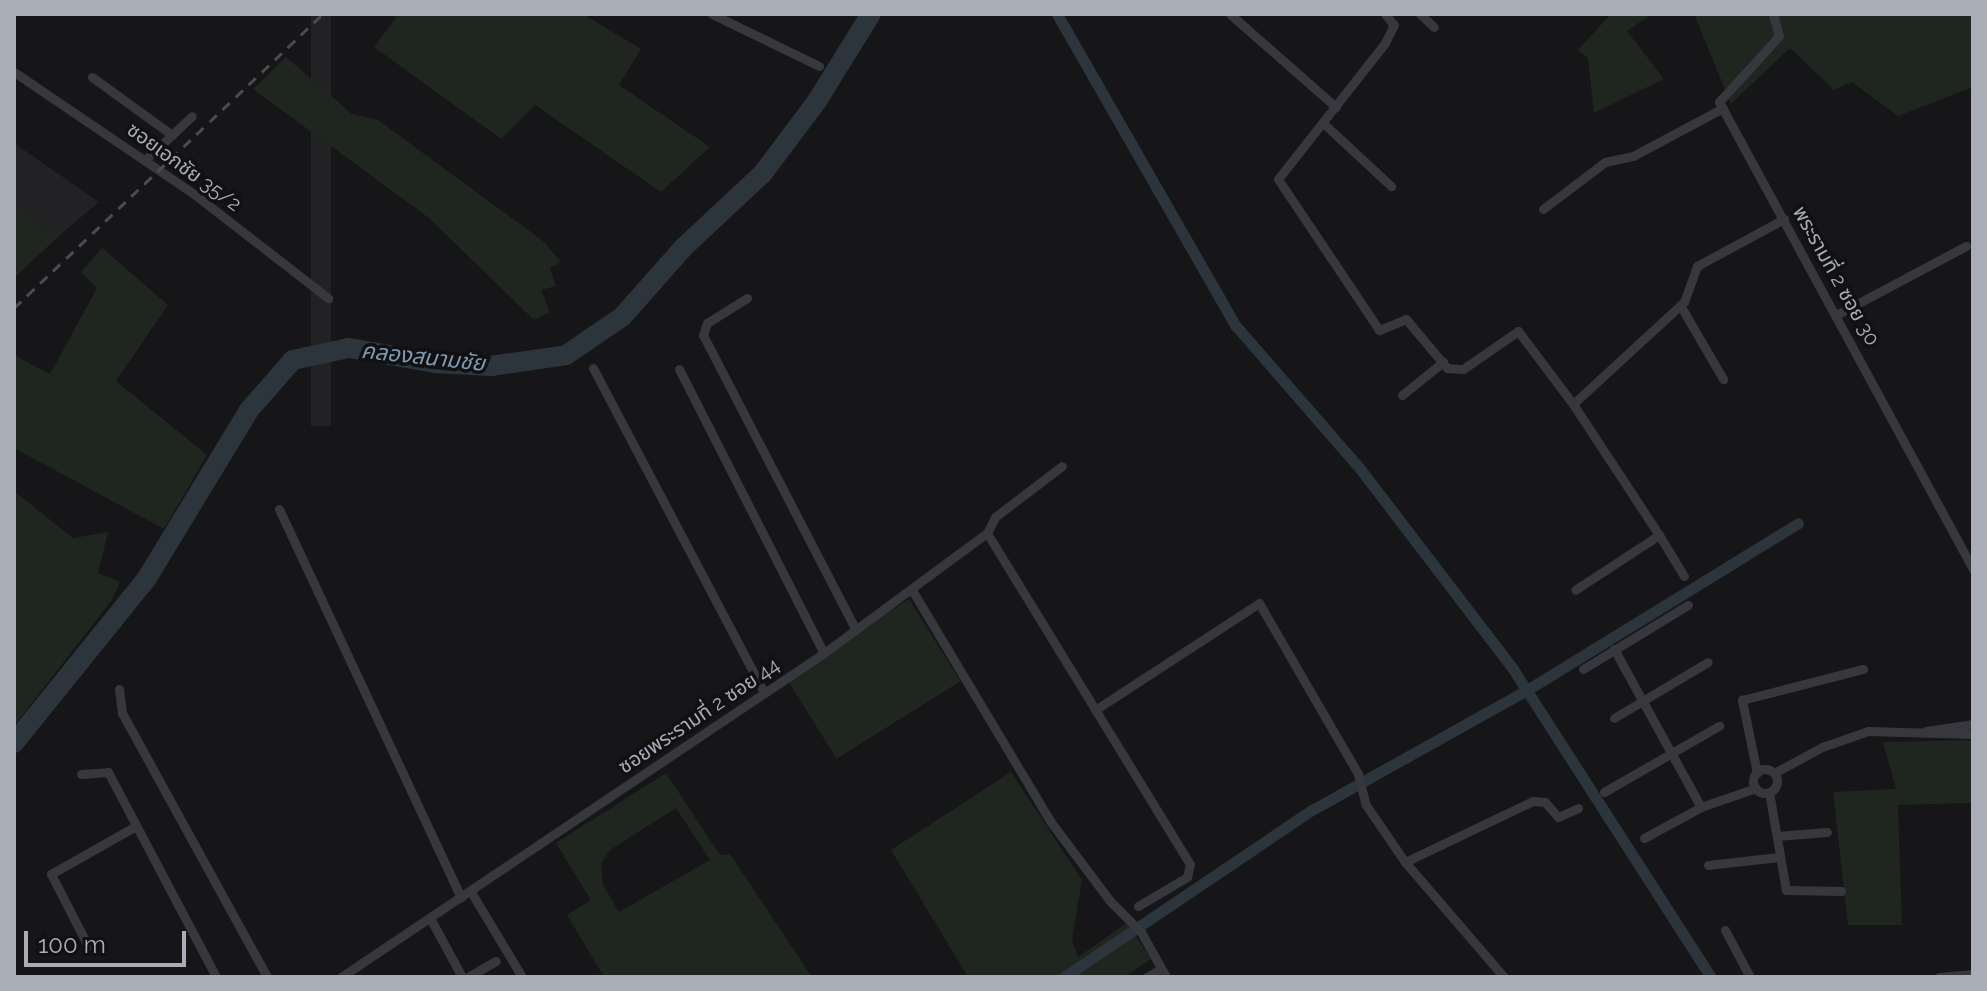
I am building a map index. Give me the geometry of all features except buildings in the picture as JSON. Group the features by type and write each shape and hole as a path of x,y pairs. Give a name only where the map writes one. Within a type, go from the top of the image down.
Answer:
{"street":[{"path":"712,14 819,66"},
{"path":"1385,14 1393,29 1336,107 1282,171 1281,189 1379,330 1406,319 1454,371 1463,369 1518,331 1573,404 1684,576"},
{"path":"1420,14 1434,27"},
{"path":"1543,209 1605,162 1633,156 1723,108 1719,102 1779,36 1773,14"},
{"path":"1235,15 1336,107"},
{"name":"ซอยเอกชัย 35/2","path":"14,72 145,160 328,298"},
{"path":"92,77 172,135"},
{"name":"พระรามที่ 2 ซอย 30","path":"1723,108 1838,314 1973,569"},
{"path":"145,160 192,116"},
{"path":"1323,123 1391,186"},
{"path":"1573,404 1680,305 1697,266 1784,219"},
{"path":"1838,314 1966,246"},
{"path":"747,298 707,323 703,335 856,630"},
{"path":"1680,305 1723,379"},
{"path":"1402,395 1443,362"},
{"path":"593,368 764,693"},
{"path":"679,369 824,653"},
{"name":"ซอยพระรามที่ 2 ซอย 44","path":"341,977 824,653 987,533 995,517 1062,466"},
{"path":"279,509 461,898"},
{"path":"987,533 1190,864 1187,877 1138,906"},
{"path":"1575,590 1659,535"},
{"path":"912,590 1050,821 1141,932 1164,973 1147,977"},
{"path":"1095,710 1259,603 1358,774 1366,805 1405,862 1504,977"},
{"path":"1583,669 1688,605"},
{"path":"1614,649 1701,807"},
{"path":"1614,718 1708,662"},
{"path":"1756,788 1757,773 1742,700 1863,669"},
{"path":"119,689 122,713 267,977"},
{"path":"1757,773 1764,769 1774,773 1854,735 1926,731 1973,724"},
{"path":"1604,792 1719,726"},
{"path":"1926,731 1973,734"},
{"path":"81,774 108,772 216,977"},
{"path":"1769,792 1776,784 1774,773"},
{"path":"1644,838 1701,807 1756,788 1769,792"},
{"path":"1769,792 1786,890 1841,891"},
{"path":"1405,862 1533,801 1545,802 1558,817 1578,808"},
{"path":"88,946 51,874 136,826"},
{"path":"1777,836 1827,832"},
{"path":"1708,865 1779,857"},
{"path":"471,892 522,977"},
{"path":"430,918 465,977 496,961"},
{"path":"1725,930 1750,977"},
{"path":"1939,977 1973,974"}],"shaded area":[{"path":"311,14 331,14 331,426 311,426"},
{"path":"393,14 583,14 641,49 619,85 710,147 661,192 535,105 501,139 374,47 396,18"},
{"path":"1611,14 1652,14 1627,31 1664,79 1594,113 1588,58 1578,50"},
{"path":"1694,14 1973,14 1973,87 1898,116 1852,82 1834,90 1790,48 1731,104"},
{"path":"286,57 352,114 378,120 543,241 561,262 550,268 556,286 541,290 550,312 534,320 429,218 253,89"},
{"path":"14,143 99,202 59,236 14,203"},
{"path":"14,203 59,236 14,278"},
{"path":"102,248 168,305 116,381 207,455 164,529 14,448 14,355 50,374 97,288 81,272"},
{"path":"14,491 73,538 108,532 98,573 120,582 112,600 14,726"},
{"path":"909,599 960,681 837,759 785,676"},
{"path":"1973,740 1973,803 1898,805 1902,925 1848,925 1833,792 1896,789 1883,742"},
{"path":"1011,772 1082,880 1072,940 1078,957 1127,923 1151,959 1124,977 968,977 891,850"},
{"path":"666,773 720,855 730,854 812,977 604,977 567,915 591,900 556,843","holes":["676,808 710,860 619,912 603,885 601,864 610,850"]}],"waterway":[{"name":"คลองสนามชัย","path":"14,743 147,578 249,410 293,360 349,348 435,363 491,366 566,355 622,317 684,247 763,173 817,101 871,14"},
{"path":"1057,14 1236,326 1361,470 1513,669 1711,977"},
{"path":"1064,977 1312,810 1527,690 1798,523"}],"railway":[{"path":"14,308 323,14"}]}
